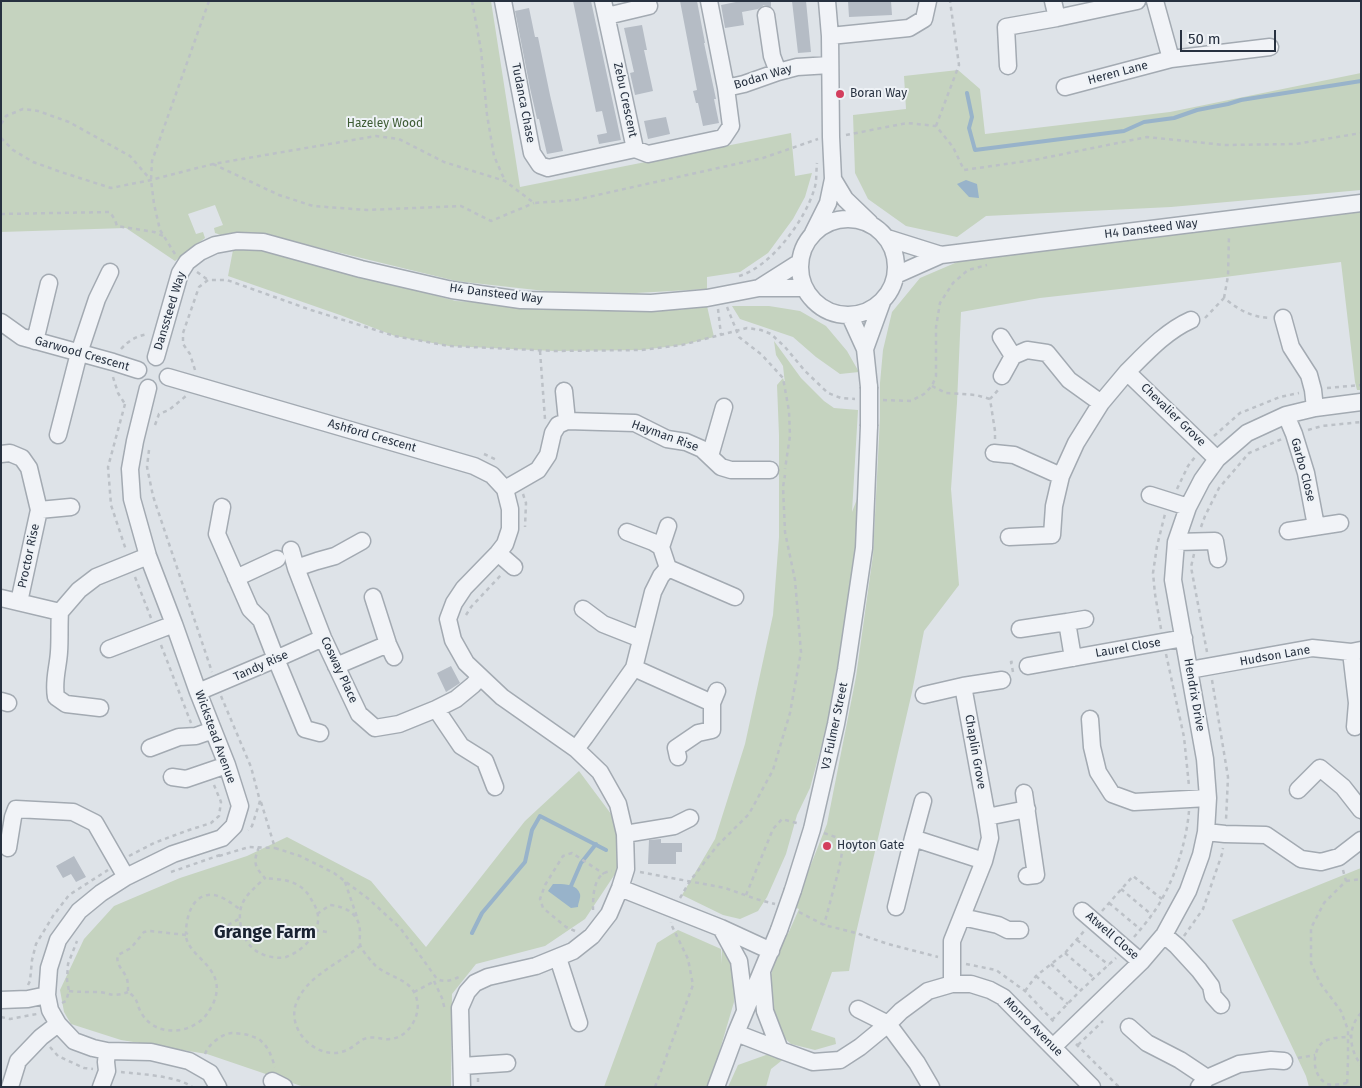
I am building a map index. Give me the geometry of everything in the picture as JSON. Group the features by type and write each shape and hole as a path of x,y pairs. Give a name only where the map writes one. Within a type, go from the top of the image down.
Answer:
{"street":[{"name":"Tudanca Chase","path":"503,1 532,153 540,164 548,168 635,149"},
{"name":"Zebu Crescent","path":"605,8 635,149 648,154 722,138 731,126 726,88 709,1"},
{"path":"814,233 829,223 847,219 859,220 880,230 887,238 893,250 896,262 896,275 891,290 882,302 862,314 839,315 823,308 810,298 804,288 800,275 800,262 804,246 814,233 828,203 833,179 830,36 827,1"},
{"path":"830,36 909,28 924,19 928,1"},
{"path":"1053,1 1057,18"},
{"path":"1008,66 1006,27 1137,1"},
{"path":"1155,1 1171,59"},
{"path":"605,8 649,6"},
{"path":"766,15 772,56 778,72"},
{"name":"Heren Lane","path":"1065,87 1171,59 1270,47"},
{"name":"Bodan Way","path":"726,88 797,67 830,65"},
{"path":"833,179 845,199 870,224"},
{"name":"H4 Dansteed Way","path":"896,275 941,255 1361,203"},
{"name":"H4 Dansteed Way","path":"887,238 941,255"},
{"name":"H4 Dansteed Way","path":"237,241 263,242 361,269 452,290 522,300 651,303 707,298 759,288 804,288"},
{"name":"Danssteed Way","path":"156,357 180,273 186,263 200,252 215,245 237,241"},
{"name":"H4 Dansteed Way","path":"759,288 800,262"},
{"path":"58,435 79,353 97,299 110,272"},
{"path":"35,340 49,283"},
{"name":"V3 Fulmer Street","path":"716,1087 736,1033 779,930 793,890 812,829 836,724 864,548 869,426 865,393 865,349 882,302"},
{"name":"V3 Fulmer Street","path":"850,316 865,349"},
{"path":"1283,318 1291,348 1309,375 1315,408"},
{"path":"1008,537 1052,535 1054,506 1061,476 1076,443 1101,403 1148,351 1180,325 1191,320"},
{"name":"Garwood Crescent","path":"1,322 22,337 138,370"},
{"path":"1001,337 1013,356"},
{"path":"1002,376 1013,356 1027,350 1047,354 1069,380 1101,403"},
{"path":"156,357 161,359 168,367 168,377 158,388 148,388 141,383 137,374 138,370 142,361 146,358 156,357"},
{"name":"Chevalier Grove","path":"1127,372 1218,459"},
{"name":"Ashford Crescent","path":"168,377 474,466 511,485"},
{"name":"Wickstead Avenue","path":"47,995 50,968 58,940 79,911 101,892 126,877 173,854 222,838 234,826 240,806 227,765 148,556 132,499 130,469 148,388"},
{"path":"462,1087 470,1065 460,1008 467,992 475,983 488,977 536,966 573,951 592,936 627,890 625,834 618,804 600,772 576,749 502,697 480,678 466,663 453,640 448,619 454,603 464,588 508,562 505,544 510,529 511,485 538,470 548,455 553,433 558,425 567,421 564,391"},
{"name":"Hendrix Drive","path":"1053,1047 1141,962 1164,935 1188,891 1206,832 1208,798 1205,759 1173,580 1176,542 1188,507 1202,480 1218,459 1247,433 1286,415 1315,408 1361,402"},
{"name":"Hayman Rise","path":"710,456 724,407"},
{"name":"Garbo Close","path":"1286,415 1306,473 1316,526"},
{"name":"Hayman Rise","path":"567,421 635,423 667,439 686,442 702,449 721,467 732,470 770,470"},
{"path":"994,453 1014,454 1061,476"},
{"name":"Proctor Rise","path":"1,454 10,454 22,458 26,463 29,468 39,510 19,602"},
{"path":"1150,495 1188,507"},
{"name":"Proctor Rise","path":"39,510 72,507"},
{"path":"222,507 217,534 236,578 250,609 261,620 306,729 320,733"},
{"path":"1288,531 1340,523"},
{"path":"668,526 661,547 668,568 735,597"},
{"path":"627,532 661,547"},
{"path":"296,568 335,556 362,541"},
{"path":"1176,542 1215,541 1218,560"},
{"name":"Cosway Place","path":"291,550 323,638 336,666 359,714 375,728 399,724 436,709 456,699 480,678"},
{"path":"100,708 66,704 56,696 54,686 59,652 60,612 79,590 96,577 148,556"},
{"path":"236,578 277,559"},
{"path":"576,749 634,668 653,592 661,576 668,568"},
{"path":"336,666 391,650 373,597"},
{"path":"1,598 60,612"},
{"path":"584,609 602,624 642,639"},
{"path":"1020,629 1085,619"},
{"path":"1067,622 1073,658"},
{"path":"109,648 174,624"},
{"name":"Tandy Rise","path":"198,692 276,660 323,638"},
{"name":"Laurel Close","path":"1028,666 1184,638"},
{"name":"Hudson Lane","path":"1190,670 1312,648 1356,651"},
{"path":"1355,727 1357,702 1356,651"},
{"path":"634,668 679,687 714,697 712,730 698,733 676,748 678,757"},
{"path":"924,695 1002,680"},
{"name":"Chaplin Grove","path":"952,984 952,942 984,861 990,838 963,686"},
{"path":"436,709 461,746 485,761 495,787"},
{"path":"1090,719 1092,747 1098,772 1112,794 1134,802 1208,798"},
{"path":"150,748 179,737 196,736 214,730"},
{"path":"172,777 186,779 227,765"},
{"path":"1298,790 1320,768 1343,786 1361,810"},
{"path":"1024,793 1036,875 1027,876"},
{"path":"896,907 923,801"},
{"path":"8,848 16,809 73,812 95,823 126,877"},
{"path":"987,817 1027,809"},
{"path":"625,834 674,826 690,818"},
{"path":"1206,832 1266,835 1301,859 1321,862 1339,857 1361,840"},
{"path":"914,838 984,861"},
{"path":"627,890 771,950"},
{"name":"Atwell Close","path":"1088,916 1141,962"},
{"path":"962,917 998,925 1008,930 1020,930"},
{"path":"721,928 739,961 745,1012"},
{"path":"1164,935 1200,970 1211,986 1213,996 1221,1005"},
{"path":"558,958 579,1023"},
{"path":"762,971 765,1011 780,1050"},
{"name":"Monro Avenue","path":"736,1033 813,1062 840,1060 860,1048 901,1011 928,991 952,984 972,984 1003,996 1092,1087"},
{"path":"1,1000 28,1000 47,995 50,1010 58,1024 74,1041 107,1051 151,1052 189,1062 210,1073 218,1087"},
{"path":"858,1009 888,1024 917,1063 931,1087"},
{"path":"10,1087 18,1062 41,1037 58,1024"},
{"path":"1129,1027 1147,1043 1180,1060 1203,1082 1239,1064 1271,1060 1284,1061"},
{"path":"101,1087 107,1071 107,1051"},
{"path":"470,1065 507,1063"}],"path":[{"path":"209,1 152,161 151,180 160,230 175,254 208,280 227,280 311,310 395,336 449,346 540,351 641,350 682,345 747,328 761,330 771,334 785,346 805,371 828,393 841,398 865,393"},
{"path":"472,1 481,50 494,156 505,181"},
{"path":"936,126 959,65 950,1"},
{"path":"1,124 6,116 23,109 38,111 69,122 130,156 151,180"},
{"path":"845,136 907,123 936,126 953,146 964,170 1034,160 1147,137 1224,145 1296,144 1361,134"},
{"path":"1,138 14,150 33,162 111,188 213,164 376,136 399,139 444,162 505,181 534,203"},
{"path":"213,164 279,195 313,206 367,210 461,206 491,220 534,203 585,198 763,158 819,139"},
{"path":"740,276 749,273 771,256 802,217 814,189 817,156"},
{"path":"1,214 110,212 117,226 154,232 164,236"},
{"path":"1191,320 1201,322 1224,298 1228,276 1231,235 1223,236"},
{"path":"881,400 911,401 924,394 932,386 936,376 936,326 940,303 953,283 968,270 992,263"},
{"path":"190,384 195,370 190,354 182,344 183,333 199,287 208,280"},
{"path":"655,1087 693,985 688,959 671,924 682,895 690,881 716,846 749,814 773,770 790,714 801,652 795,580 785,532 783,486 790,436 787,392 783,378 762,355 739,337 719,296"},
{"path":"719,296 721,335"},
{"path":"1224,298 1236,308 1258,317 1283,318"},
{"path":"540,351 545,424"},
{"path":"990,399 1004,384 1002,376"},
{"path":"932,386 946,393 976,395 990,399"},
{"path":"990,399 995,431 994,453"},
{"path":"125,404 108,467 111,505 130,562 196,736"},
{"path":"477,451 501,463"},
{"path":"511,485 526,503 525,530"},
{"path":"464,619 471,607 508,562"},
{"path":"27,988 30,981 36,944 69,894 108,870 117,862 154,843 211,823 219,816 221,802 208,771"},
{"path":"260,801 275,848"},
{"path":"746,895 773,829 782,819 838,838 842,847 837,878 824,925"},
{"path":"218,856 249,847 275,848 300,856 334,873 370,900 401,929 437,979 443,982 451,981 468,972"},
{"path":"259,847 255,856 255,865 265,878 290,881 301,886 314,903 317,914 318,919 315,930 310,939 304,946 287,956 277,958 259,953 250,946 244,936 240,910 249,892 265,878"},
{"path":"579,933 566,927 543,908 540,898 545,885 563,856 572,853 604,874"},
{"path":"1339,857 1346,881"},
{"path":"626,868 627,890"},
{"path":"593,913 593,893 596,880 607,871 626,868 725,888 781,906"},
{"path":"1025,991 1036,976 1065,953 1076,940 1088,916 1109,903 1133,876 1162,899"},
{"path":"1361,879 1346,881 1324,903 1311,928 1311,963 1320,983 1341,1010 1354,1053 1361,1065"},
{"path":"344,881 360,925 360,946 382,972 410,985 418,1005 417,1013 406,1032 400,1036 391,1039 364,1038 341,1052 321,1051 308,1043 298,1030 294,1009 300,996 312,981 335,962 360,946"},
{"path":"1121,889 1152,915"},
{"path":"69,991 84,993 94,991 115,996 128,992 136,997 138,1007 148,1022 156,1027 173,1031 193,1026 207,1014 215,998 216,983 211,970 193,951 186,939 189,912 194,903 201,897 209,894 225,899 240,910"},
{"path":"1109,903 1140,929"},
{"path":"317,914 330,905 338,906 352,913 357,919"},
{"path":"220,926 228,925 240,919"},
{"path":"315,930 326,932"},
{"path":"128,992 127,978 116,959 118,955 131,948 144,932 187,934"},
{"path":"1076,940 1109,966"},
{"path":"1065,953 1095,978"},
{"path":"1051,964 1080,991"},
{"path":"1036,976 1068,1004"},
{"path":"414,992 437,979"},
{"path":"1349,1036 1324,1042 1317,1050 1314,1058 1316,1067 1319,1076 1327,1084 1347,1085 1349,1036 1355,1019 1361,1013"},
{"path":"204,1055 213,1043 230,1033 252,1036 262,1041 268,1049 277,1074 277,1084"},
{"path":"1284,1061 1315,1055"},
{"path":"470,1065 478,1087"}],"green space":[{"name":"Hazeley Wood","path":"1,1 491,1 520,187 791,133 795,176 812,173 805,197 793,219 768,253 740,272 707,277 707,289 636,293 554,292 456,281 279,238 221,235 215,233 214,228 223,225 215,205 188,214 196,234 203,232 205,238 175,261 126,228 1,232"},
{"path":"958,70 980,89 985,134 1170,112 1361,73 1361,190 1171,207 986,216 957,237 906,226 868,199 855,173 853,115 906,109 904,76"},
{"path":"1361,211 1361,390 1357,390 1355,382 1341,262 1040,298 961,312 951,489 959,585 924,631 849,971 832,972 811,1030 835,1038 836,1044 815,1050 791,1044 776,1030 770,978 784,933 788,934 799,909 794,907 827,824 856,677 873,555 883,350 892,312 920,278 962,260"},
{"path":"233,250 262,250 456,301 606,309 678,310 707,306 714,337 682,345 641,350 555,351 449,346 395,336 228,276"},
{"path":"732,306 769,306 800,311 826,326 847,351 859,372 840,374 793,337 740,319"},
{"path":"774,341 801,378 824,401 834,408 858,410 852,512 859,494 858,544 836,693 810,788 797,815 786,854 767,897 758,911 740,919 723,915 682,895 715,839 745,744 773,615 779,537 777,385 783,378 785,384 783,366 776,355"},
{"path":"579,771 620,826 617,871 585,919 545,946 476,964 452,994 451,1087 304,1087 207,1054 121,1040 71,1024 64,1012 60,990 84,939 114,906 180,878 247,856 287,837 371,881 426,947 525,821"},
{"path":"1361,868 1361,1087 1309,1087 1306,1076 1232,920"},
{"path":"678,930 721,949 722,964 722,945 734,967 734,1002 709,1087 604,1087 657,943"},
{"path":"780,1050 790,1054 771,1069 766,1087 728,1087 738,1065"}],"water":[{"path":"966,180 977,184 979,198 969,197 957,184"},
{"path":"553,884 568,885 576,888 580,896 578,907 571,908 548,891"}],"building":[{"path":"573,1 591,1 621,140 599,144 597,135 607,133 602,111 596,112"},
{"path":"680,1 697,1 719,123 703,126 698,103 696,103 693,91 697,90"},
{"path":"741,1 771,1 771,7 764,5 758,9 742,12 744,25 725,28 721,5"},
{"path":"792,1 806,1 811,52 798,53"},
{"path":"848,1 891,1 892,15 849,17"},
{"path":"529,8 535,37 538,37 563,151 547,154 530,88 515,11"},
{"path":"642,25 647,50 644,50 653,91 635,95 630,73 634,72 624,28"},
{"path":"666,117 670,134 648,139 644,121"},
{"path":"451,666 460,683 446,692 437,673"},
{"path":"661,839 661,843 682,843 682,852 676,852 676,864 648,864 649,840"},
{"path":"74,856 86,877 76,882 71,874 63,878 56,866"}],"waterway":[{"path":"967,93 972,117 969,128 975,150 1124,131 1144,122 1174,118 1197,110 1241,100 1361,81"},
{"path":"472,933 482,913 525,862 532,830 540,816 606,850"},
{"path":"571,886 581,863 596,844"}],"place":[{"name":"Boran Way","path":"840,94"},
{"name":"Hoyton Gate","path":"827,846"}],"district":[{"name":"Grange Farm","path":"265,933"}]}
